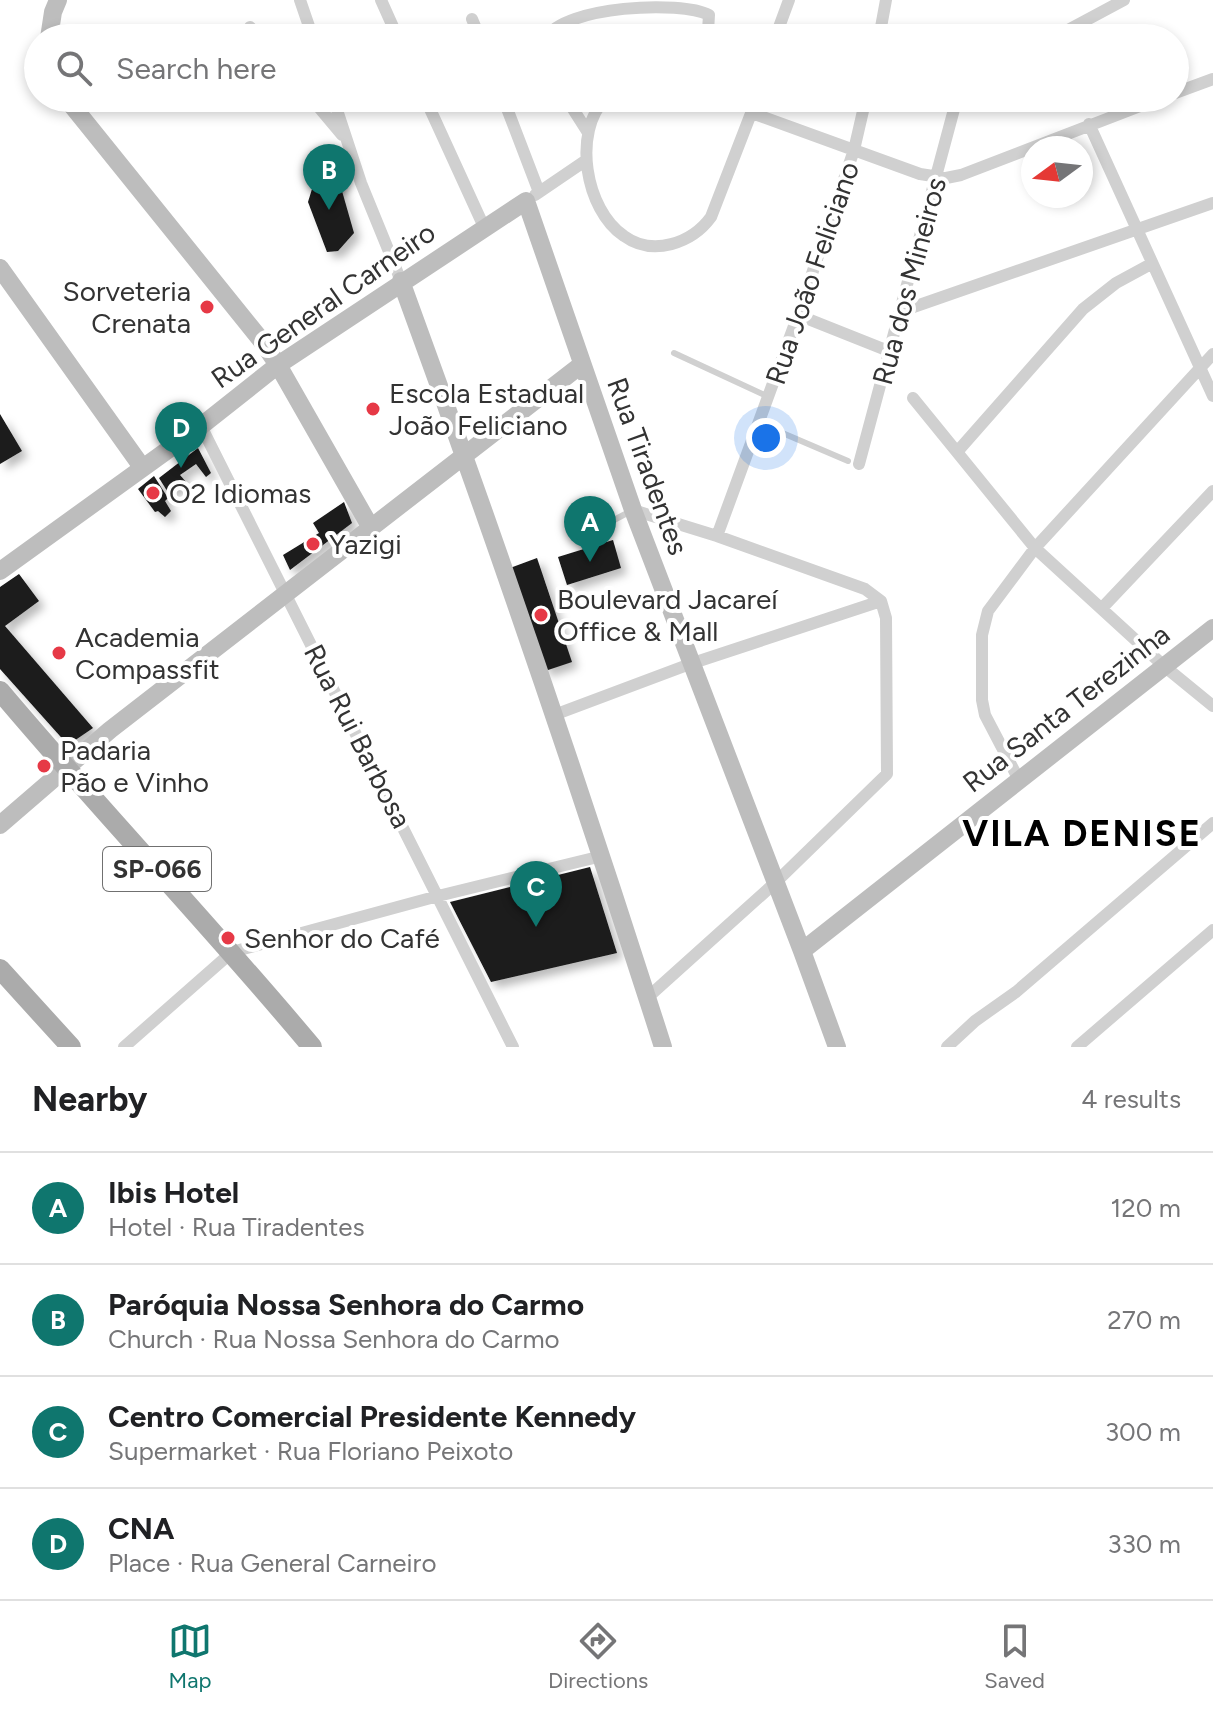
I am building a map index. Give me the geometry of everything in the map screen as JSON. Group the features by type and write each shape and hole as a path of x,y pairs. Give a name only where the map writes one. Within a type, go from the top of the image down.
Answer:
{"main road":[{"path":"51,24 58,0"},
{"path":"77,112 261,340 371,528"},
{"name":"Rua General Carneiro","path":"0,571 201,426 278,365 532,197"},
{"name":"Rua Tiradentes","path":"532,197 581,365 633,510 837,1047"},
{"path":"0,268 142,467"},
{"path":"401,281 554,715 663,1047"},
{"path":"0,825 65,768 286,593 581,365"},
{"name":"Rua Santa Terezinha","path":"802,951 1213,628"},
{"name":"SP-066","path":"0,691 65,768 232,952 312,1047"},
{"path":"0,969 71,1047"}],"street":[{"path":"300,0 308,24"},
{"path":"381,0 392,24"},
{"path":"780,24 789,0"},
{"path":"882,24 886,0"},
{"path":"1079,24 1124,0"},
{"path":"561,24 587,13 630,5 668,4 701,9 709,15 708,24"},
{"path":"472,19 474,24"},
{"path":"1189,88 1213,79"},
{"path":"323,112 347,141"},
{"path":"338,112 361,183 401,281"},
{"path":"431,112 484,227"},
{"path":"507,112 532,197 585,161"},
{"path":"575,112 587,131"},
{"path":"594,112 587,131 585,161 603,212 624,236 651,246 679,243 704,227 711,217 752,113 920,174 936,176 961,175 1122,112"},
{"name":"Rua João Feliciano","path":"717,536 798,315 854,150 863,112"},
{"name":"Rua dos Mineiros","path":"854,462 891,352 953,112"},
{"path":"1089,124 1213,396"},
{"path":"902,311 1213,203"},
{"path":"957,452 1083,309 1116,283 1151,264"},
{"path":"798,315 891,352"},
{"path":"1019,780 985,715 982,700 982,635 988,611 1035,548 1213,354"},
{"path":"913,398 1035,548 1164,666 1213,706"},
{"name":"Rua Rui Barbosa","path":"201,426 513,1047"},
{"path":"1103,607 1213,491"},
{"path":"633,510 717,536 865,589 881,601 886,618 888,772 776,882 647,998"},
{"path":"554,715 690,664 881,601"},
{"path":"947,1047 1213,823"},
{"path":"124,1047 232,952 438,896 602,856"},
{"path":"1077,1047 1213,930"}],"lane":[{"path":"674,353 769,397"},
{"path":"759,423 854,462"},
{"path":"595,530 633,510"}],"building":[{"path":"336,170 354,233 338,251 327,252 308,202 316,176"},
{"path":"0,414 22,451 0,464"},
{"path":"198,448 211,473 206,477 196,464 180,475 186,482 169,494 159,478"},
{"name":"O2 Idiomas","path":"154,476 168,498 165,501 171,511 165,517 155,512 138,489"},
{"name":"Yazigi","path":"344,502 352,523 290,570 283,555 319,533 313,523"},
{"path":"613,540 621,568 567,585 558,557"},
{"name":"Boulevard Jacareí Office & Mall","path":"537,558 572,662 545,671 510,568"},
{"path":"19,574 39,601 5,626 93,728 68,745 0,669 0,587"},
{"path":"590,867 617,953 491,982 450,902"}],"place":[{"name":"Paróquia Nossa Senhora do Carmo","path":"329,210"},
{"name":"Sorveteria Crenata","path":"207,307"},
{"name":"Escola Estadual João Feliciano","path":"373,409"},
{"name":"CNA","path":"181,468"},
{"name":"O2 Idiomas","path":"153,493"},
{"name":"Yazigi","path":"313,544"},
{"name":"Ibis Hotel","path":"590,562"},
{"name":"Boulevard Jacareí Office & Mall","path":"541,615"},
{"name":"Academia Compassfit","path":"59,653"},
{"name":"Padaria Pão e Vinho","path":"44,766"},
{"name":"Centro Comercial Presidente Kennedy","path":"536,927"},
{"name":"Senhor do Café","path":"228,938"}],"district":[{"name":"VILA DENISE","path":"1082,833"}]}
